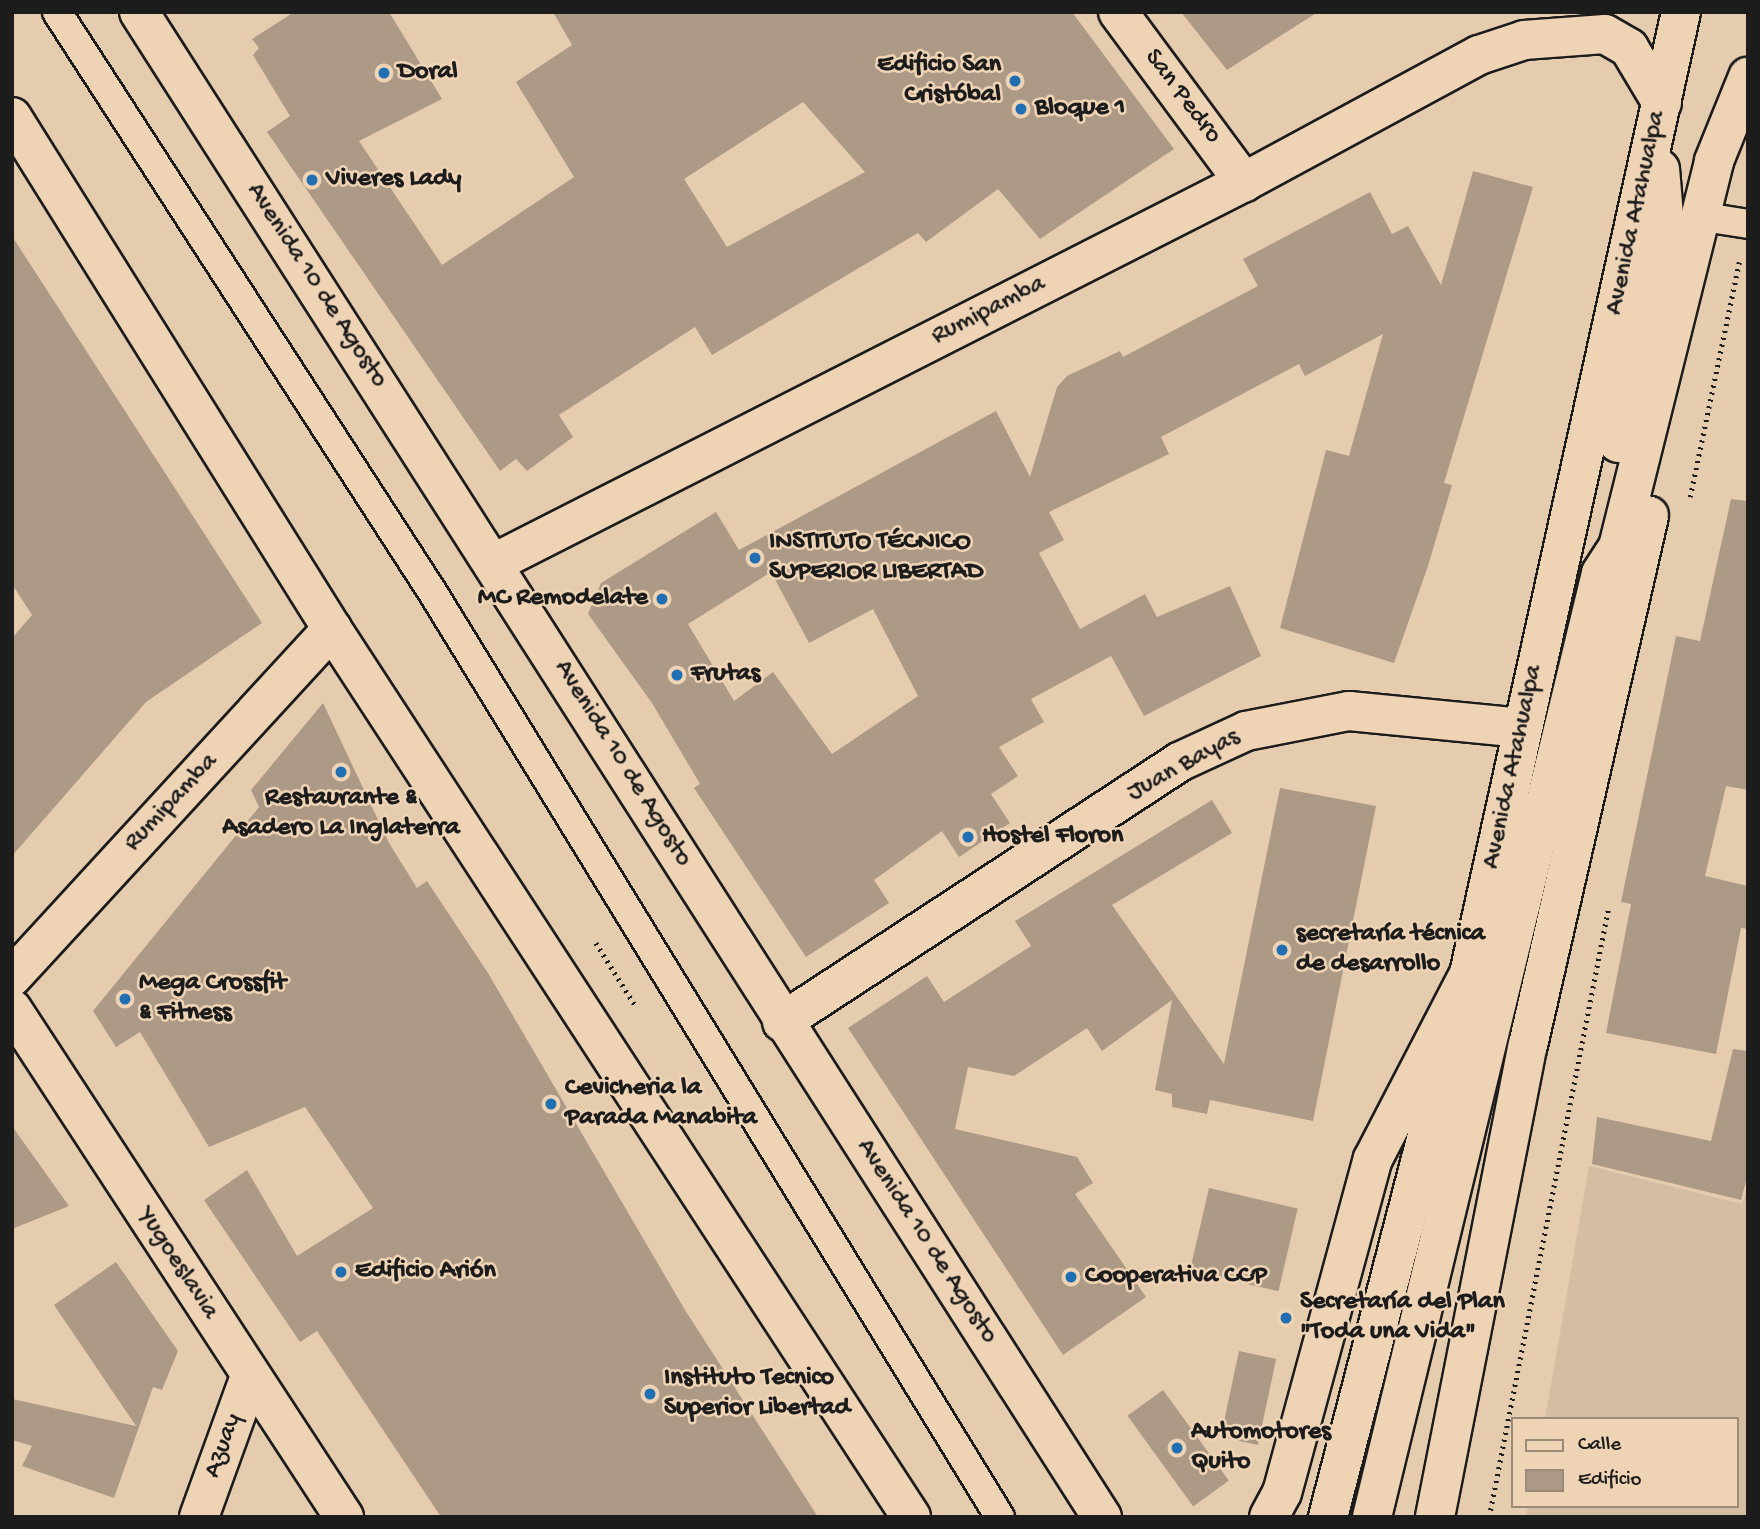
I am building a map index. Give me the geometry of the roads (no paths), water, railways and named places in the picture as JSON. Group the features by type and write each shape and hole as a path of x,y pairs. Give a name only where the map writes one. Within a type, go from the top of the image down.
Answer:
{"main road":[{"name":"Avenida 10 de Agosto","path":"139,12 496,562 782,1022 1102,1517"},
{"name":"San Pedro","path":"1118,12 1244,182"},
{"name":"Rumipamba","path":"1479,55 1527,12"},
{"name":"Avenida Atahualpa","path":"1328,1517 1469,974 1681,12"},
{"name":"Rumipamba","path":"496,562 1244,182 1479,55 1524,40 1605,34 1629,48 1659,117"},
{"path":"1601,573 1618,547 1714,161 1748,77"},
{"path":"1435,1517 1528,1045 1732,221 1748,85"},
{"path":"12,117 332,629 911,1517"},
{"path":"1601,573 1596,542 1665,227 1659,117"},
{"name":"Avenida Atahualpa","path":"1372,1517 1601,573"},
{"name":"Rumipamba","path":"12,976 332,629"},
{"name":"Juan Bayas","path":"782,1022 1179,762 1246,731 1349,711 1522,728"},
{"path":"1269,1517 1282,1493 1373,1159 1469,974"},
{"name":"Yugoeslavia","path":"12,1009 344,1517"},
{"name":"Azuay","path":"199,1517 250,1376"}],"lane":[{"path":"57,12 433,593 1000,1517"}],"place":[{"name":"Doral","path":"384,73"},
{"name":"Edificio San Cristóbal","path":"1015,81"},
{"name":"Bloque 1","path":"1021,109"},
{"name":"Viveres Lady","path":"312,180"},
{"name":"INSTITUTO TÉCNICO SUPERIOR LIBERTAD","path":"755,558"},
{"name":"MC Remodelate","path":"662,599"},
{"name":"Frutas","path":"677,675"},
{"name":"Restaurante & Asadero La Inglaterra","path":"341,772"},
{"name":"Hostel Floron","path":"968,837"},
{"name":"secretaría técnica de desarrollo","path":"1282,950"},
{"name":"Mega Crossfit & Fitness","path":"125,999"},
{"name":"Cevicheria la Parada Manabita","path":"551,1104"},
{"name":"Edificio Arión","path":"341,1272"},
{"name":"Cooperativa CCP","path":"1071,1277"},
{"name":"Secretaría del Plan \"Toda una Vida\"","path":"1286,1318"},
{"name":"Instituto Tecnico Superior Libertad","path":"650,1394"},
{"name":"Automotores Quito","path":"1177,1448"}]}
